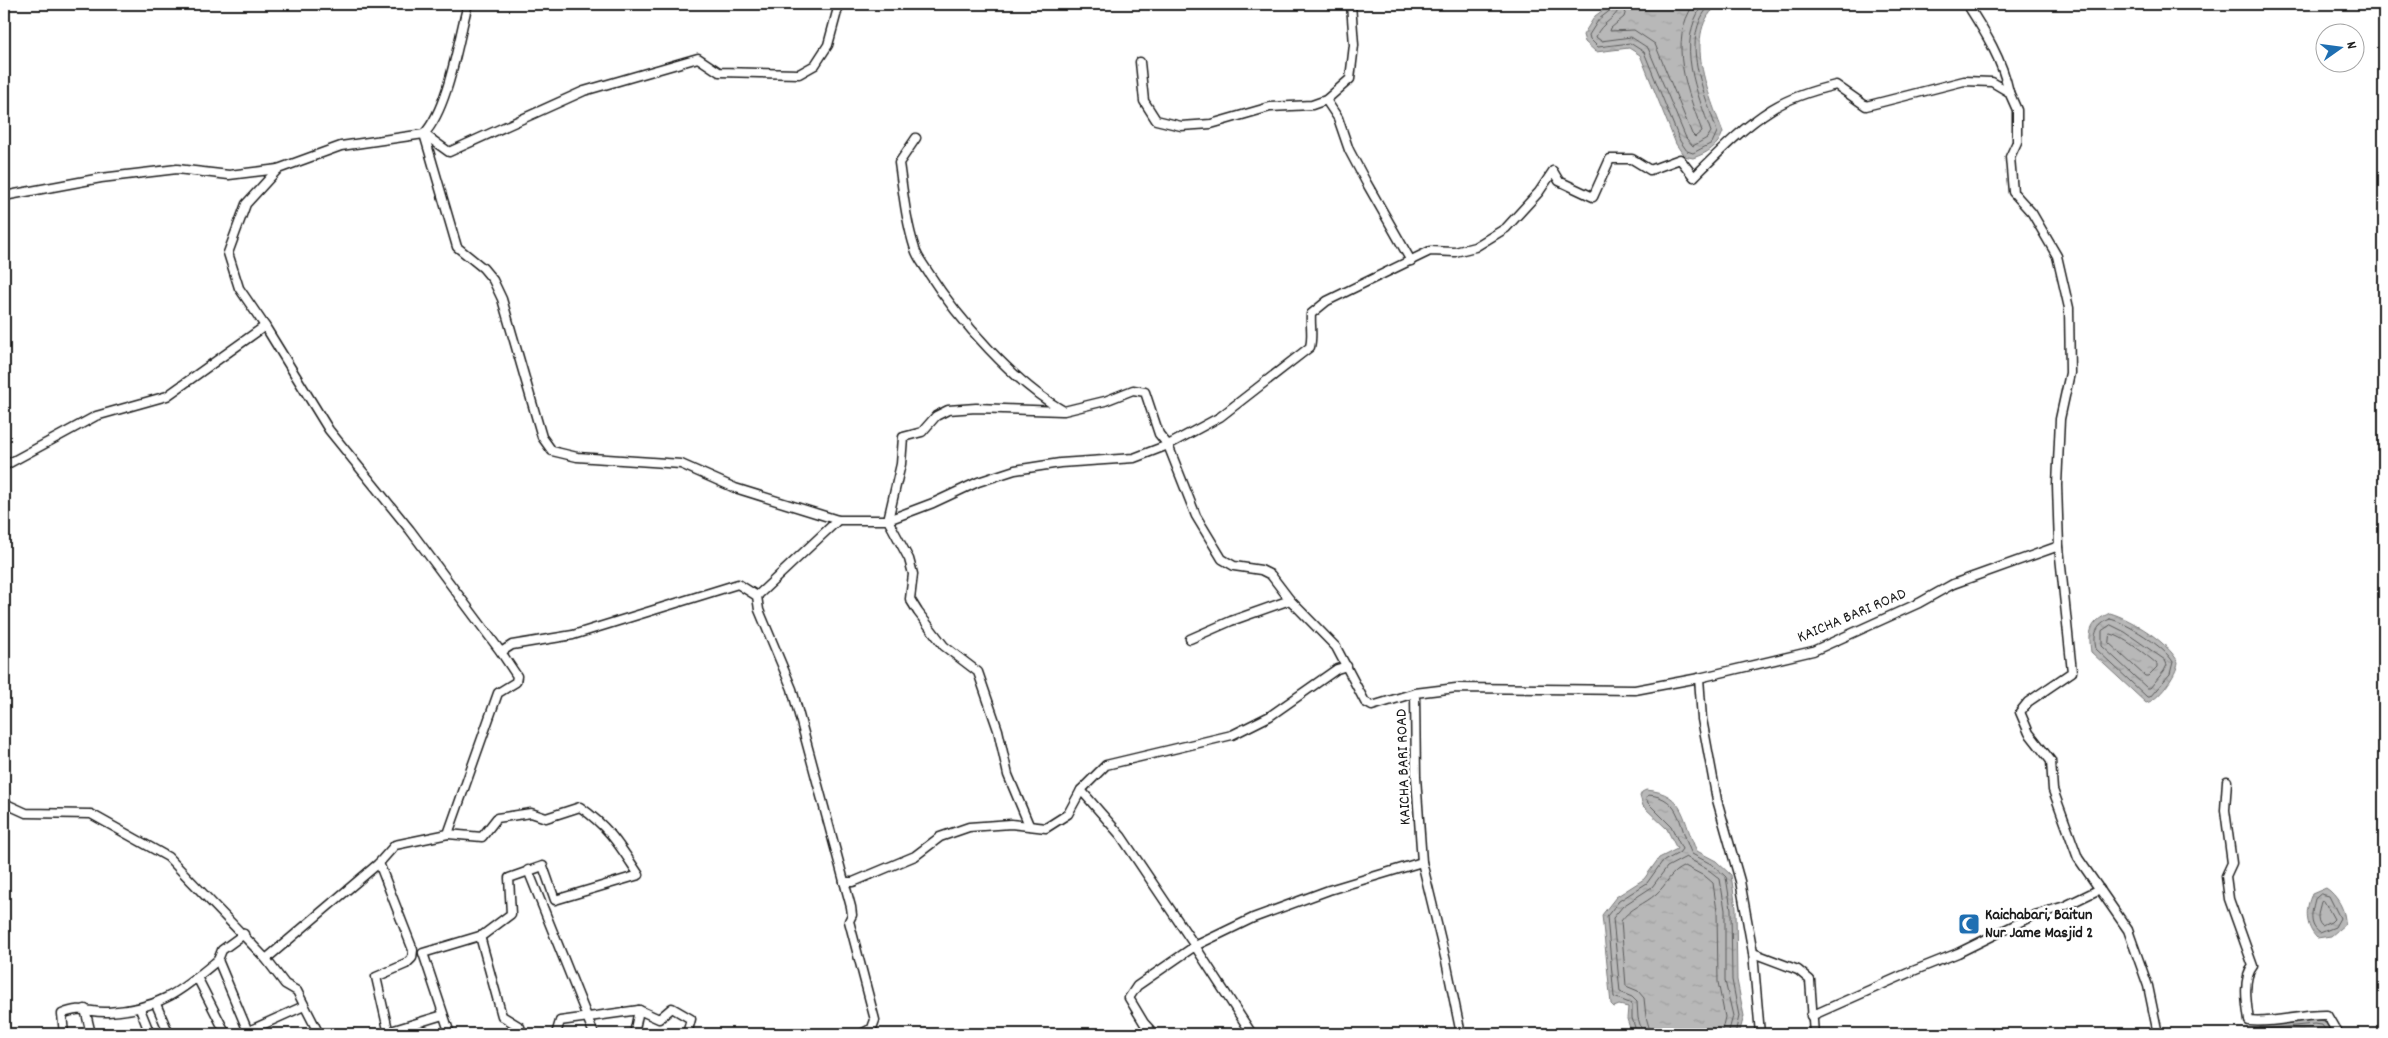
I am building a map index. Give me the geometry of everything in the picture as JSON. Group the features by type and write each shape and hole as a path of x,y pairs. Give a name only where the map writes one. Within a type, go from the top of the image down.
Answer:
{"street":[{"path":"4,8 6,4"},
{"path":"4,196 101,178 177,169 228,175 278,169 341,146 424,134 434,124 448,83 468,4"},
{"path":"424,134 450,152 584,91 698,58 719,72 799,74 815,65 828,46 838,8 843,4"},
{"path":"1140,62 1144,101 1156,120 1180,126 1210,124 1270,107 1312,104 1326,100 1350,79 1354,46 1351,4"},
{"path":"1967,4 1991,41 2017,110 2017,142 2010,157 2013,192 2032,214 2057,256 2069,308 2070,373 2060,418 2057,485 2060,548 2072,672 2028,702 2020,712 2029,733 2051,762 2052,790 2078,858 2128,930 2148,986 2158,1034"},
{"path":"424,134 457,247 483,268 493,280 502,299 542,437 552,450 577,457 681,464 736,488 838,520 888,520 933,503 978,482 1015,470 1060,463 1134,458 1168,445 1220,417 1310,347 1312,338 1309,327 1311,314 1327,301 1430,251 1455,252 1475,247 1506,228 1539,192 1553,170 1559,181 1594,197 1610,159 1632,159 1650,170 1680,159 1694,177 1737,136 1772,108 1817,90 1836,85 1866,106 1964,81 1992,82 2009,92"},
{"path":"1326,100 1338,118 1349,150 1411,261"},
{"path":"916,138 899,162 903,195 915,251 942,294 1002,363 1042,399 1064,411"},
{"path":"278,169 246,204 228,253 239,288 330,430 410,530 517,676 516,682 498,693 448,834"},
{"path":"4,466 96,416 167,396 265,326"},
{"path":"1029,825 1008,775 998,730 978,672 944,646 918,612 910,598 913,574 909,559 888,520 901,464 903,437 922,432 936,416 948,410 976,408 1064,411 1105,401 1133,390 1145,392 1159,434 1168,445 1196,516 1222,559 1234,566 1261,570 1271,575 1290,600 1336,647 1347,666 1359,695 1365,702 1372,706 1415,694"},
{"path":"756,596 838,520"},
{"name":"KAICHA BARI ROAD","path":"1461,1034 1446,961 1422,862 1416,777 1415,694 1456,688 1635,690 1699,678 1813,651 1919,603 1953,584 2056,547 2060,548"},
{"path":"501,652 512,645 573,635 738,584 756,596 759,610 792,689 851,907 852,915 849,921 874,1020 872,1028 861,1034"},
{"path":"1190,639 1232,621 1290,600"},
{"path":"844,882 853,882 915,856 940,837 969,827 1029,825 1046,828 1068,814 1081,790 1106,765 1232,735 1270,716 1337,668 1347,666"},
{"path":"1699,678 1702,719 1717,800 1740,881 1753,953 1760,1034"},
{"path":"2227,780 2225,810 2232,863 2226,876 2230,899 2252,966 2249,970 2246,1002 2249,1021 2265,1023 2308,1014 2326,1015 2338,1034"},
{"path":"1081,790 1121,836 1252,1034"},
{"path":"4,803 26,813 91,814 168,857 244,934 285,984 297,991 319,1034"},
{"path":"266,959 379,863 395,844 448,834 482,837 496,818 531,813 546,818 580,807 601,822 618,842 639,875 555,900 542,866 528,870 509,878 511,914 480,936 423,953 413,950"},
{"path":"1154,1034 1129,998 1136,986 1195,946 1253,918 1329,890 1422,862"},
{"path":"379,863 413,950 412,958 406,964 376,977 386,1034 443,1015"},
{"path":"528,870 585,1016 594,1034"},
{"path":"1811,1016 1958,953 2035,915 2065,906 2100,889"},
{"path":"64,1034 62,1014 75,1008 105,1012 140,1009 156,1004 171,996 218,960 222,950 244,934"},
{"path":"480,936 502,1016 520,1027 522,1034"},
{"path":"423,953 450,1034"},
{"path":"1753,953 1798,970 1810,980 1811,1016 1814,1034"},
{"path":"218,960 246,1034 304,1006"},
{"path":"197,977 226,1034"},
{"path":"156,1004 169,1034"},
{"path":"556,1034 560,1020 639,1010 659,1019 672,1008 691,1019 687,1034"},
{"path":"140,1009 150,1034"},
{"path":"85,1010 91,1034"},
{"path":"634,1034 639,1010"}],"water":[{"path":"1611,4 1720,4 1708,16 1702,30 1700,47 1706,83 1723,132 1715,146 1707,152 1693,158 1684,156 1676,144 1640,55 1629,48 1596,52 1585,42 1583,35 1595,16"},
{"path":"2110,613 2128,620 2158,639 2178,662 2174,674 2166,687 2151,701 2146,703 2091,652 2090,633 2092,628 2098,620"},
{"path":"1646,790 1659,792 1676,803 1697,851 1716,861 1731,875 1736,908 1737,980 1744,1016 1739,1034 1632,1034 1627,1019 1628,1007 1619,1005 1614,1007 1611,1004 1602,915 1616,897 1644,879 1659,858 1677,849 1667,829 1643,806 1640,796"},
{"path":"2326,888 2340,904 2345,924 2331,936 2317,938 2308,923 2307,911 2312,894"},
{"path":"2314,1019 2326,1023 2333,1034 2256,1034 2258,1029 2264,1025"}],"place":[{"name":"Kaichabari, Baitun Nur Jame Masjid 2","path":"1969,924"}]}
